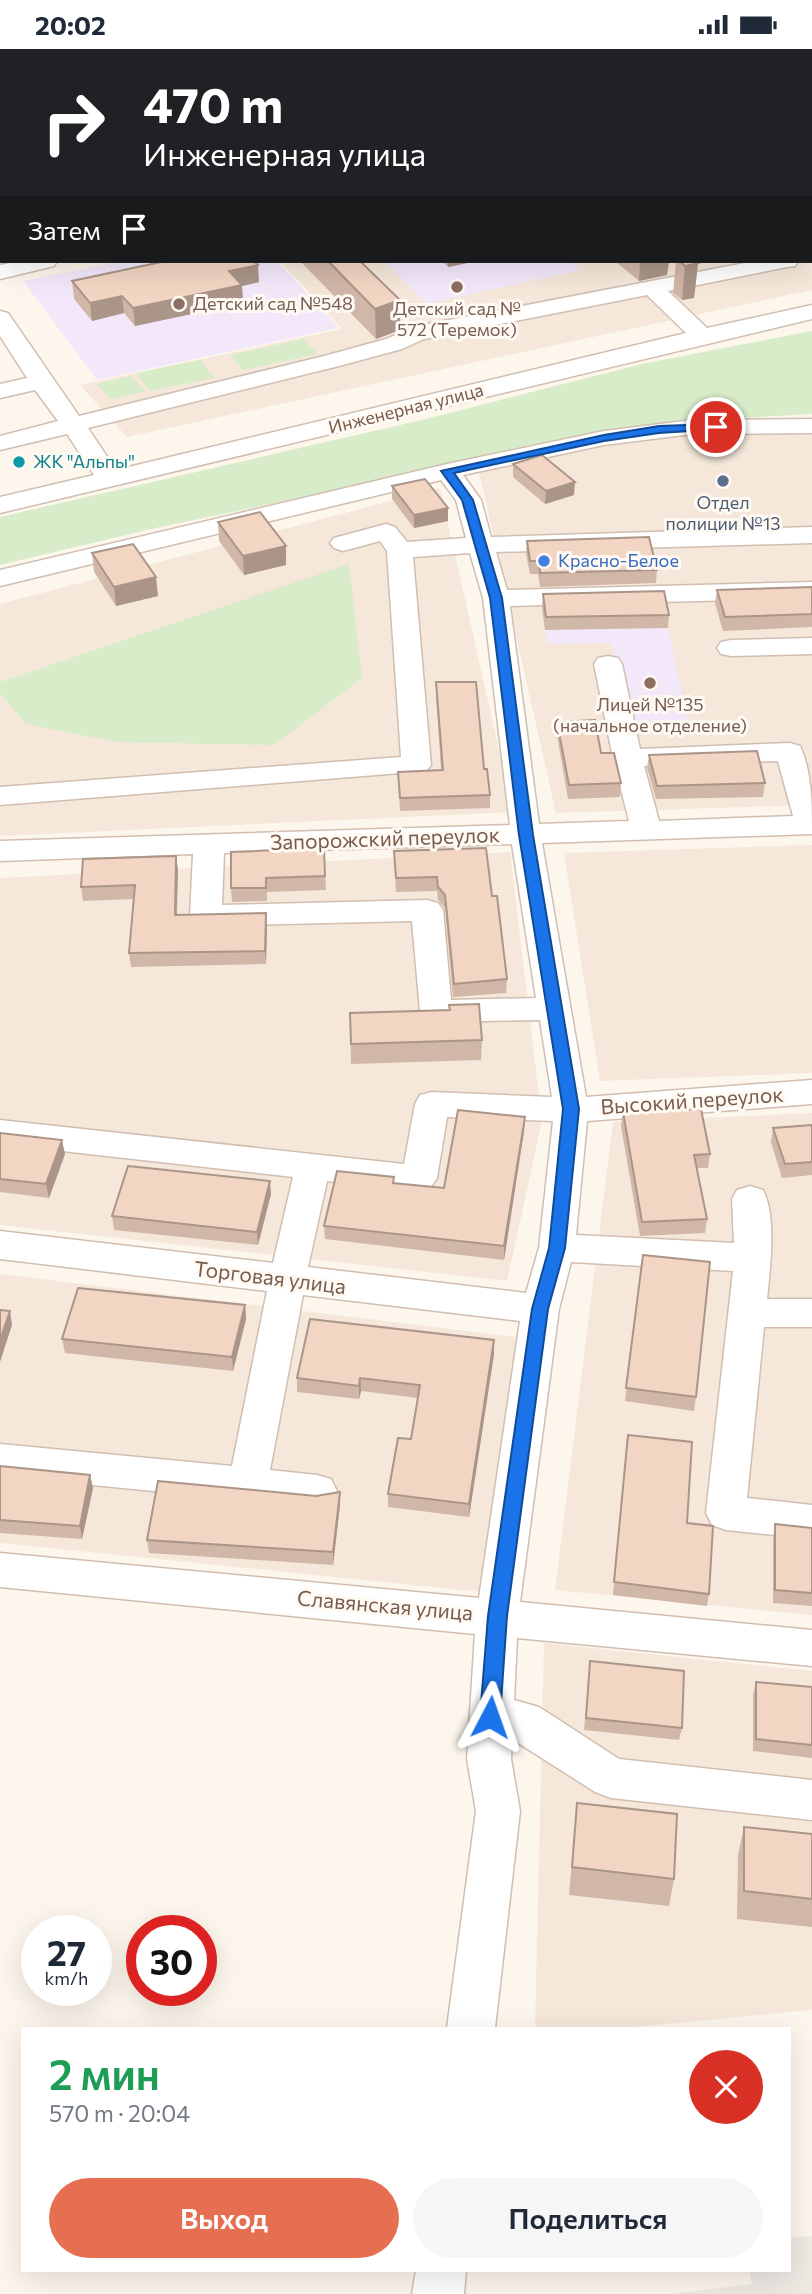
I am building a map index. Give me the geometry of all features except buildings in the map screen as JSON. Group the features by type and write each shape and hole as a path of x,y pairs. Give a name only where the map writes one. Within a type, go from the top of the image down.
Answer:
{"street":[{"path":"0,272 38,263"},
{"path":"670,263 690,280"},
{"path":"7,433 75,426 394,344 418,333 777,263"},
{"path":"652,287 702,336"},
{"name":"Инженерная улица","path":"0,505 812,312"},
{"path":"401,315 418,333"},
{"path":"0,318 110,480"},
{"path":"0,391 41,382"},
{"path":"0,578 447,471 604,438 659,429 812,426"},
{"path":"447,471 468,500 496,598 526,835 571,1109 557,1248 540,1309 498,1616 489,1759 498,1811 471,2027"},
{"path":"0,796 416,765 400,550 386,532 343,543"},
{"path":"400,550 812,535"},
{"path":"496,598 812,590"},
{"path":"731,648 812,646"},
{"path":"608,664 627,758 647,831"},
{"path":"627,758 790,752 811,825"},
{"path":"51,850 55,793"},
{"name":"Запорожский переулок","path":"0,851 811,825"},
{"path":"209,844 206,916 427,910 436,1011 556,1009"},
{"name":"Высокий переулок","path":"313,1165 419,1178 432,1104 571,1109 812,1092"},
{"path":"0,1132 313,1165 287,1280 248,1484"},
{"path":"750,1199 753,1258 749,1314 726,1513 812,1522"},
{"name":"Торговая улица","path":"0,1245 540,1309"},
{"path":"557,1248 753,1258"},
{"path":"749,1314 812,1313"},
{"path":"0,1460 317,1491"},
{"name":"Славянская улица","path":"0,1570 812,1648"},
{"path":"490,1717 524,1721 611,1778 812,1800"},
{"path":"438,2294 441,2272"}],"shaded area":[{"name":"Детский сад №548","path":"113,263 279,263 339,328 97,380 23,281"},
{"path":"282,263 812,263 812,290 127,437 80,385 342,329"},
{"name":"Детский сад № 572 (Теремок)","path":"386,263 573,263 581,270 427,304"},
{"path":"812,428 812,805 556,813 478,467 668,432"},
{"path":"440,488 513,812 0,836 0,604"},
{"name":"Лицей №135 (начальное отделение)","path":"663,604 689,727 659,727 658,722 627,723 612,643 547,644 542,606"},
{"path":"812,845 812,1073 600,1081 564,853"},
{"path":"510,852 542,1121 507,1281 0,1225 0,878"},
{"path":"812,1113 812,1615 555,1590 613,1122"},
{"path":"0,1274 516,1337 491,1593 0,1543"},
{"path":"544,1643 812,1671 812,2010 634,2027 535,2027"},
{"path":"812,2236 812,2294 670,2294 752,2284 749,2272 791,2272 791,2238"}],"green space":[{"path":"812,331 812,414 666,422 151,529 0,565 0,517 422,420 642,364"},
{"path":"304,339 317,354 243,370 230,355"},
{"path":"200,360 214,378 150,391 136,373"},
{"path":"130,376 146,391 111,399 96,384"},
{"path":"349,564 362,678 274,745 117,742 26,724 0,693 0,682"}],"place":[{"name":"Детский сад № 572 (Теремок)","path":"457,287"},
{"name":"Детский сад №548","path":"179,304"},
{"name":"ЖК \"Альпы\"","path":"19,462"},
{"name":"Отдел полиции №13","path":"723,481"},
{"name":"Красно-Белое","path":"544,561"},
{"name":"Лицей №135 (начальное отделение)","path":"650,683"}],"route":[{"path":"490,1717 498,1616 540,1309 557,1248 571,1109 526,835 496,598 468,500 447,471 659,429 716,427"}]}
